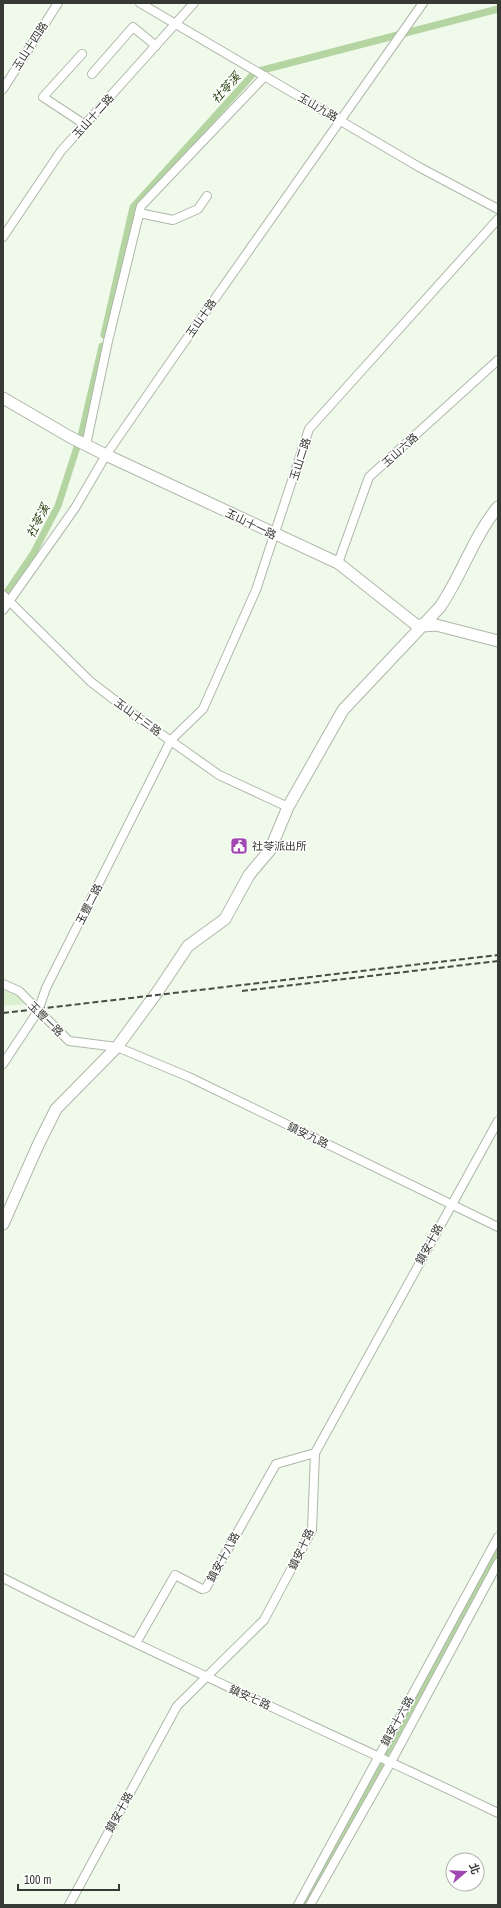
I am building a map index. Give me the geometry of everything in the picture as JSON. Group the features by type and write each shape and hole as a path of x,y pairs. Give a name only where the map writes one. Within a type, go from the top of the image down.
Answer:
{"street":[{"name":"玉山十四路","path":"3,89 58,3"},
{"name":"玉山九路","path":"140,3 419,167 498,209"},
{"name":"玉山十二路","path":"3,237 61,151 84,124 177,24 194,3"},
{"name":"玉山十路","path":"3,610 7,598 75,508 106,455 424,3"},
{"path":"92,74 132,27 156,46"},
{"path":"82,54 43,97 84,124"},
{"path":"86,445 108,341 141,206 265,76"},
{"path":"139,213 173,220 198,209 206,196"},
{"name":"玉山二路","path":"171,740 202,709 256,590 309,429 498,219"},
{"name":"玉山六路","path":"338,563 369,477 498,360"},
{"name":"玉山十一路","path":"3,398 70,437 106,455 275,535 338,563 415,624 423,626 436,625 498,641"},
{"path":"3,1224 56,1108 117,1047 158,991 188,946 225,919 249,875 270,850 288,807 343,710 423,626 452,589 482,529 498,508"},
{"name":"玉山十三路","path":"7,598 91,682 219,775 288,807"},
{"name":"玉豐二路","path":"3,1064 38,1011 46,988 171,740"},
{"name":"玉豐一路","path":"3,984 19,991 68,1041 117,1047"},
{"name":"鎮安九路","path":"117,1047 189,1077 498,1227"},
{"name":"鎮安十路","path":"69,1905 177,1706 264,1620 312,1530 315,1453 498,1121"},
{"name":"鎮安十八路","path":"136,1643 175,1576 202,1589 206,1588 276,1464 315,1453"},
{"name":"鎮安十六路","path":"298,1905 378,1755 498,1537"},
{"path":"310,1905 391,1762 498,1563"},
{"name":"鎮安七路","path":"3,1578 207,1678 378,1755 498,1814"}],"green space":[{"path":"3,989 17,995 26,1004 3,1006"}],"waterway":[{"name":"社苓溪","path":"104,335 133,207 255,72 498,9"},
{"name":"社苓溪","path":"81,436 102,346"},
{"name":"社苓溪","path":"3,598 33,554 58,506 77,447"},
{"path":"386,1753 498,1549"},
{"path":"303,1905 381,1763"}],"railway":[{"path":"3,1013 498,955"},
{"path":"242,991 498,961"}],"place":[{"name":"社苓派出所","path":"239,846"}]}
